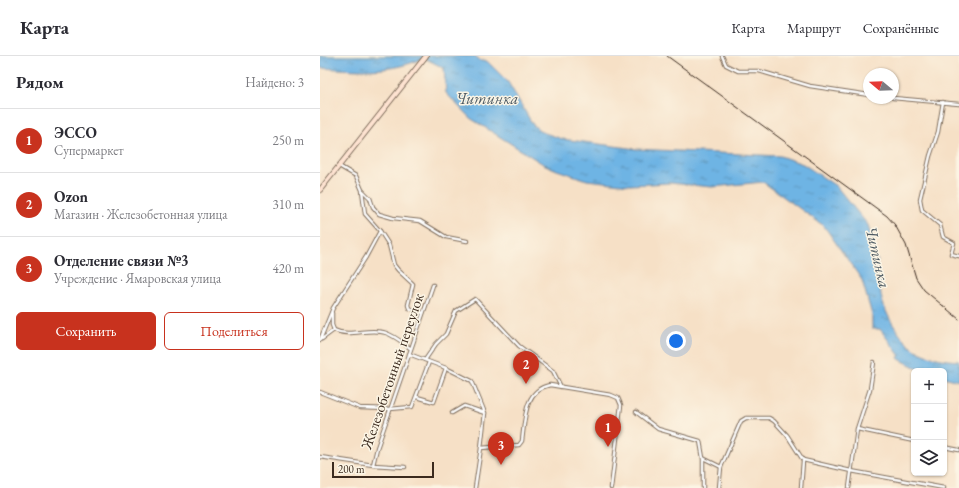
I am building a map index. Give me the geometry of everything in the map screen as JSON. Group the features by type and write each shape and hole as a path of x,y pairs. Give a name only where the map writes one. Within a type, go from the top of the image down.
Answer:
{"main road":[{"path":"320,190 426,56"}],"street":[{"path":"722,56 726,65 738,71 759,71 810,86 863,94"},
{"path":"899,98 959,104"},
{"path":"943,102 938,132 930,156 920,199 922,210 940,225 943,237 954,243 951,254 959,256"},
{"path":"339,166 356,176 362,190 365,214 380,231 389,245 394,265 413,284 408,305 409,308 423,313"},
{"path":"362,190 370,198 373,207 379,214 393,218 420,221 446,237 467,241"},
{"path":"320,340 332,311 380,231"},
{"name":"Железобетонный переулок","path":"373,465 377,448 410,348 433,285"},
{"path":"425,360 436,344 446,334 456,311 475,299 519,346 553,371 561,387"},
{"path":"332,311 332,325 334,330"},
{"path":"320,340 334,330"},
{"path":"334,330 346,334 364,331 385,333 410,348"},
{"path":"409,354 446,368 472,381 485,413 475,488"},
{"path":"320,392 360,408 390,409 412,407 429,362"},
{"path":"849,488 857,429 870,389 874,362"},
{"path":"417,396 434,402 446,368"},
{"path":"481,448 519,444 522,441 528,401 543,387 550,385 612,395 618,398 621,405 611,488"},
{"path":"452,413 464,406 485,413"},
{"path":"636,412 643,416 650,424 667,433 698,439 701,444 703,458 703,488"},
{"path":"719,488 721,467 743,419 769,418 774,421 787,435 803,460 801,488"},
{"path":"857,429 911,440"},
{"path":"947,448 959,450"},
{"path":"320,457 373,465 405,467"},
{"path":"703,458 721,467"},
{"path":"803,460 851,471 944,488"},
{"path":"913,488 914,482"}],"water":[{"name":"Читинка","path":"320,56 475,56 481,61 487,61 508,82 533,125 542,132 562,139 636,149 780,156 803,164 836,186 868,225 870,233 873,236 873,254 878,261 876,268 879,272 878,279 882,282 881,297 888,315 898,332 909,345 926,355 939,359 959,361 959,381 947,378 947,368 917,368 899,359 898,357 900,356 880,329 872,329 872,315 862,280 824,226 763,182 712,187 670,183 630,185 587,180 543,164 470,118 446,93 444,68 424,58 398,67 385,69 360,70 320,68"}],"railway":[{"path":"667,56 887,216 895,225 906,245 916,278 924,290 959,319"}],"place":[{"name":"Ozon","path":"526,384"},
{"name":"ЭССО","path":"608,447"},
{"name":"Отделение связи №3","path":"501,465"}]}
